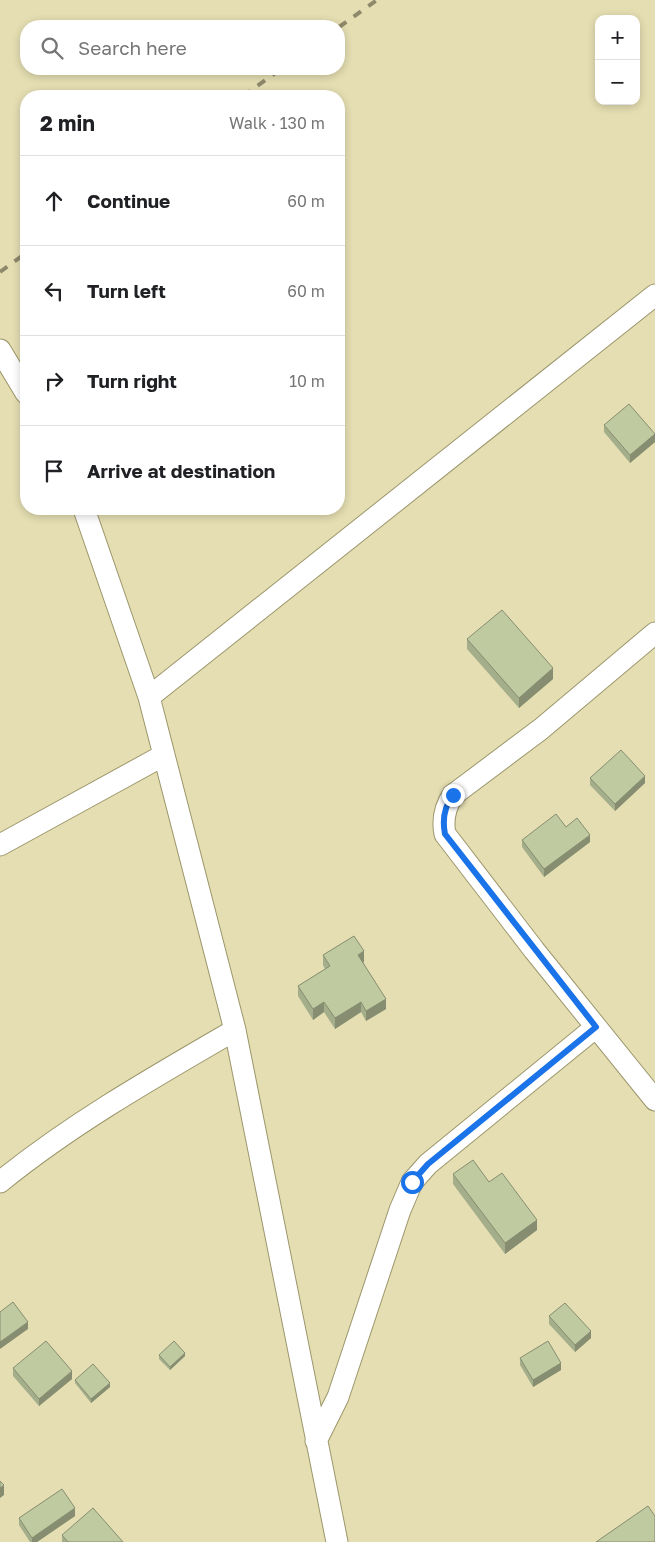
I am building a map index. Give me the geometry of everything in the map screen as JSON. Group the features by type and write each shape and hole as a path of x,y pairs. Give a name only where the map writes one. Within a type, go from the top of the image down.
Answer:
{"street":[{"path":"149,697 655,295"},
{"path":"0,350 20,383"},
{"path":"86,515 149,697 235,1030 337,1542"},
{"path":"655,633 541,729 453,795 447,804 444,815 445,834 655,1100"},
{"path":"0,845 164,755"},
{"path":"316,1441 338,1397 400,1210 412,1182 428,1164 596,1027"},
{"path":"0,1182 24,1163 131,1090 235,1030"}],"building":[{"path":"629,404 655,434 630,455 604,425"},
{"path":"502,610 553,668 519,698 467,639"},
{"path":"621,750 645,776 615,804 590,778"},
{"path":"556,814 566,827 577,818 590,835 544,869 522,840"},
{"path":"354,936 364,951 358,955 386,999 366,1011 361,1002 335,1018 324,1002 313,1009 298,986 330,966 323,955"},
{"path":"473,1160 489,1182 502,1173 537,1220 505,1243 453,1174"},
{"path":"13,1302 28,1322 0,1342 0,1312"},
{"path":"565,1303 591,1331 575,1345 549,1316"},
{"path":"46,1341 72,1371 39,1399 13,1368"},
{"path":"174,1341 185,1353 170,1367 159,1355"},
{"path":"548,1341 561,1363 533,1380 520,1358"},
{"path":"93,1364 110,1383 91,1399 75,1380"},
{"path":"62,1489 75,1508 32,1538 19,1518"},
{"path":"648,1506 655,1516 655,1542 596,1542"},
{"path":"93,1508 123,1542 68,1542 62,1535"}],"railway":[{"path":"345,23 377,0"},
{"path":"251,90 273,75"},
{"path":"0,272 20,257"}],"route":[{"path":"412,1182 428,1164 481,1119 596,1027 445,834 444,815 447,804 453,795"}]}
